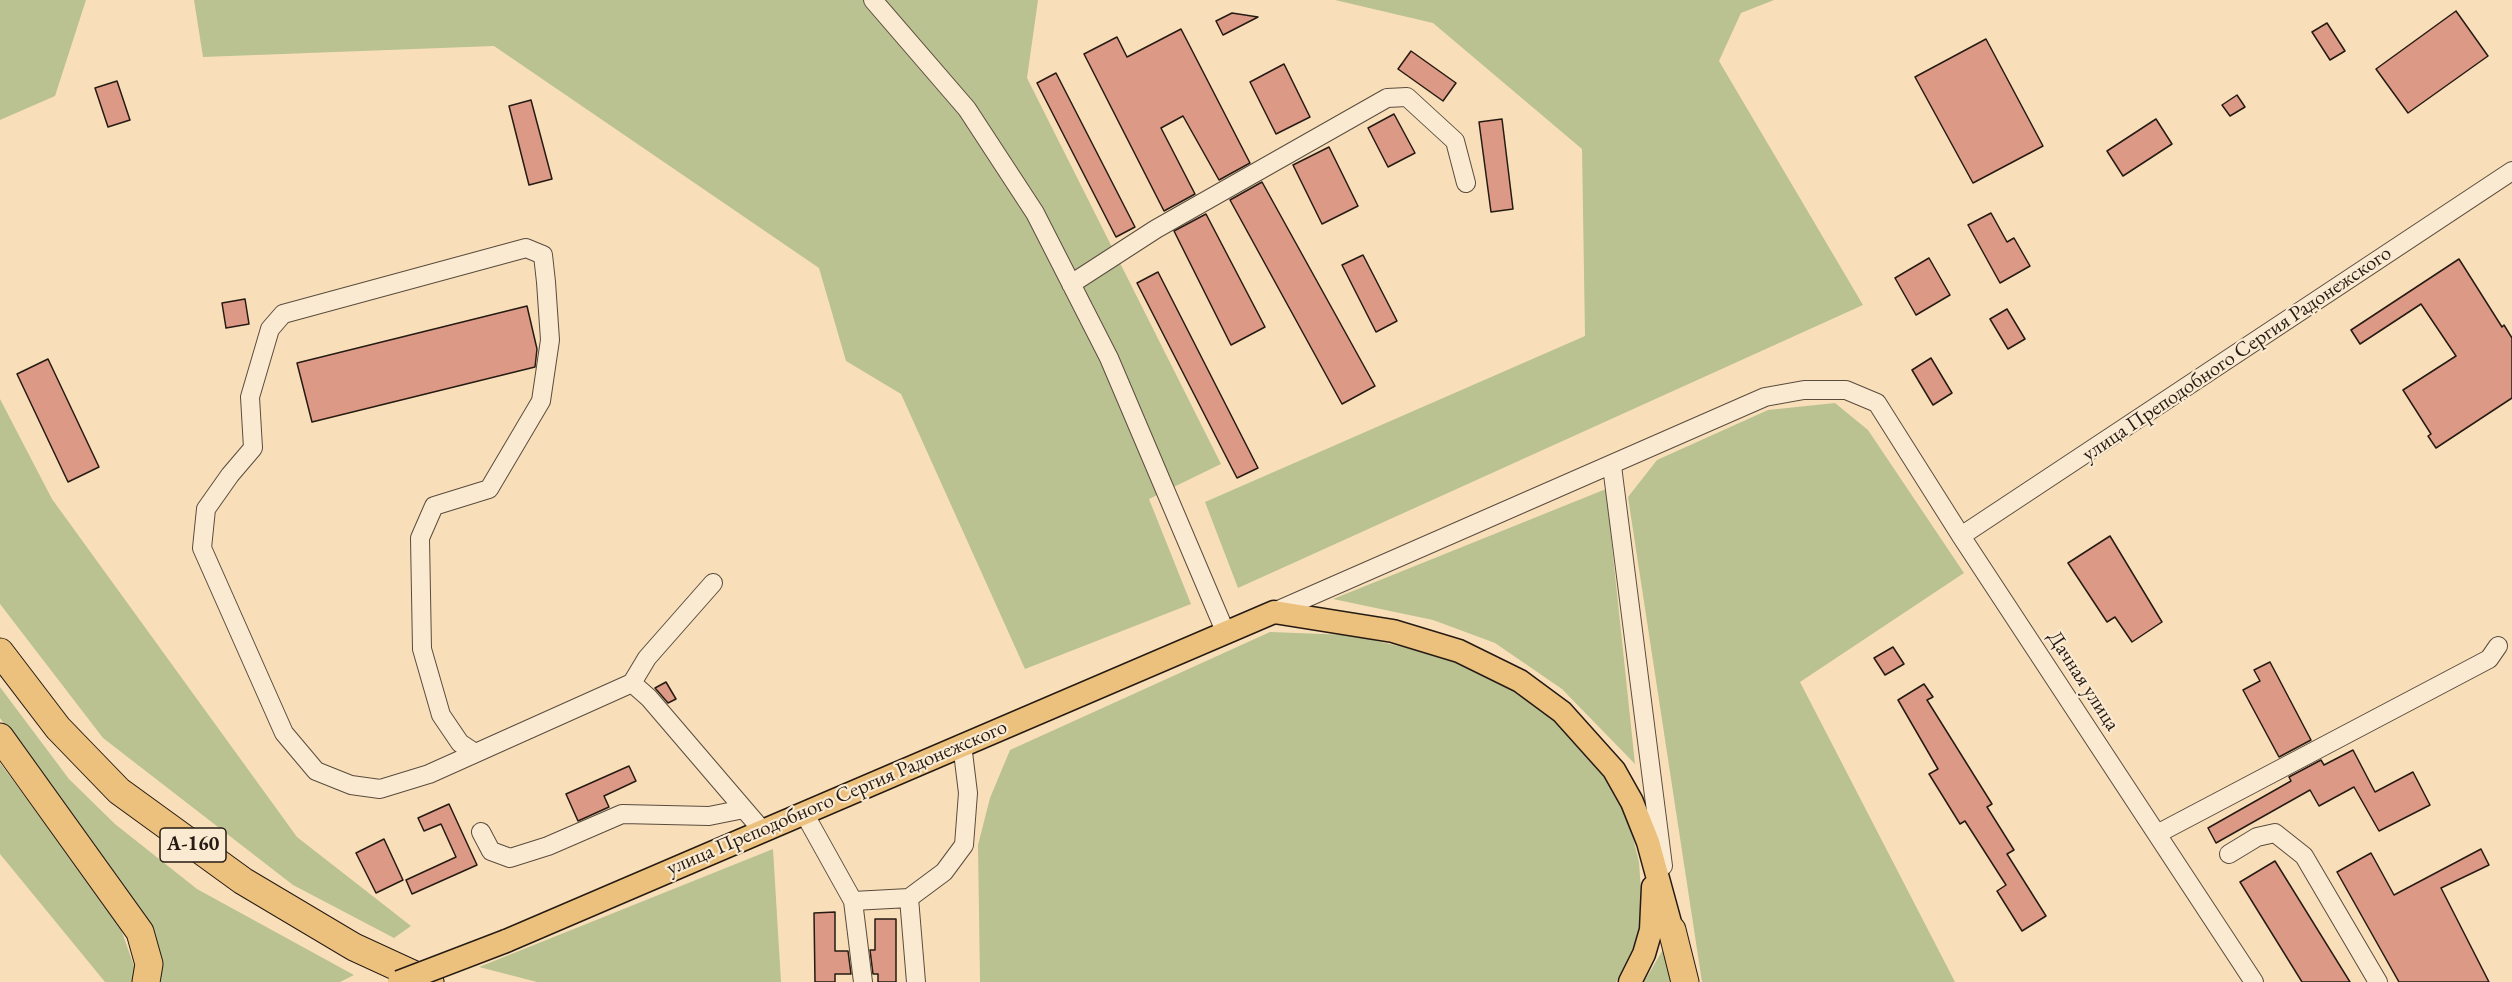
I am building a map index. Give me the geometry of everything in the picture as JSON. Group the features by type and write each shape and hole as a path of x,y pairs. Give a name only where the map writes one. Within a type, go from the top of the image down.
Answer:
{"highway":[{"name":"А-160","path":"0,652 58,728 119,791 243,881 354,947 430,982"},
{"path":"0,737 140,932 149,964 146,982"},
{"path":"1672,930 1685,982"}],"main road":[{"name":"улица Преподобного Сергия Радонежского","path":"399,982 506,941 1225,631 1274,612"},
{"path":"1274,612 1393,631 1459,651 1520,681 1562,712 1614,770 1632,802 1648,842 1653,868 1672,930"},
{"path":"1630,982 1644,954 1651,930 1653,868"}],"street":[{"path":"873,0 967,109 1035,213 1109,358 1225,631"},
{"path":"1071,284 1156,229 1387,98 1407,97 1455,141 1466,183"},
{"name":"улица Преподобного Сергия Радонежского","path":"1961,536 2512,171"},
{"path":"475,753 460,743 441,715 422,649 420,538 434,506 489,489 541,401 550,340 543,255 526,248 283,314 270,329 250,398 253,448 206,509 202,548 284,733 316,771 351,785 380,789 429,774 632,683 647,658 713,582"},
{"name":"Дачная улица","path":"1612,466 1765,397 1804,390 1846,390 1877,403 1961,536 2254,982"},
{"path":"1274,612 1612,466 1649,770 1672,930"},
{"path":"2157,834 2489,659 2498,646"},
{"path":"632,683 649,698 762,831"},
{"path":"853,901 909,898 944,872 964,846 968,793 962,744"},
{"path":"1648,842 1649,770"},
{"path":"481,832 491,851 510,858 548,846 622,814 709,816 744,809"},
{"path":"804,813 853,901 863,982"},
{"path":"2229,854 2258,837 2275,833 2304,856 2378,982"},
{"path":"909,898 916,982"}],"green space":[{"path":"0,0 86,0 55,96 0,120"},
{"path":"194,0 1038,0 1027,78 1221,464 1149,499 1191,604 1025,669 901,394 846,361 819,268 494,46 203,57"},
{"path":"1335,0 1774,0 1741,13 1719,61 1863,305 1238,588 1205,502 1585,336 1582,149 1433,23"},
{"path":"0,399 52,499 297,837 411,926 394,938 293,885 103,738 0,604"},
{"path":"1835,403 1868,430 1964,573 1800,682 1955,982 1702,982 1628,497 1657,460 1768,410"},
{"path":"1606,489 1635,764 1562,689 1495,643 1433,620 1333,599"},
{"path":"1270,632 1350,635 1412,649 1473,667 1520,695 1556,722 1589,756 1615,792 1631,830 1639,862 1643,918 1631,959 1616,982 980,982 978,845 990,798 1010,750"},
{"path":"0,687 69,779 115,824 197,889 354,975 340,982 158,982 147,922 113,870 38,775 0,718"},
{"path":"0,763 118,921 138,977 136,982 105,982 0,854"},
{"path":"773,849 781,982 537,982 479,967"},
{"path":"1665,946 1673,982 1644,982"}],"building":[{"path":"2456,11 2488,56 2408,113 2376,69"},
{"path":"1232,13 1258,17 1223,35 1216,21"},
{"path":"2327,23 2345,51 2330,60 2312,32"},
{"path":"1181,29 1250,163 1219,180 1183,116 1161,128 1195,194 1164,211 1084,54 1117,37 1127,57"},
{"path":"1986,39 2043,146 1973,183 1915,77"},
{"path":"1411,51 1456,83 1443,101 1398,69"},
{"path":"1284,64 1310,117 1276,134 1250,82"},
{"path":"1056,73 1135,227 1116,237 1037,83"},
{"path":"117,81 130,120 108,127 95,88"},
{"path":"2237,95 2245,107 2230,116 2222,105"},
{"path":"531,100 552,179 529,185 509,106"},
{"path":"1394,114 1415,153 1388,167 1368,128"},
{"path":"1502,119 1513,209 1491,212 1479,122"},
{"path":"2156,119 2172,144 2123,176 2107,151"},
{"path":"1329,147 1358,206 1322,224 1293,165"},
{"path":"1262,182 1375,386 1342,404 1230,200"},
{"path":"1991,213 2007,242 2014,238 2030,266 2000,283 1968,225"},
{"path":"1206,214 1265,327 1231,345 1174,231"},
{"path":"1363,255 1397,321 1376,332 1342,265"},
{"path":"1929,258 1950,295 1916,315 1895,278"},
{"path":"2459,259 2502,327 2504,325 2512,338 2512,398 2436,448 2428,436 2431,434 2403,390 2456,356 2421,304 2360,344 2351,330"},
{"path":"1158,272 1258,468 1237,478 1137,283"},
{"path":"245,299 249,324 226,328 222,303"},
{"path":"527,306 537,349 535,367 312,422 297,363"},
{"path":"2007,309 2025,339 2008,349 1990,319"},
{"path":"1931,358 1952,393 1933,405 1912,370"},
{"path":"48,359 99,467 68,482 17,374"},
{"path":"2110,536 2162,622 2132,642 2115,617 2107,622 2068,563"},
{"path":"1893,647 1904,664 1885,675 1874,658"},
{"path":"2270,662 2311,740 2279,757 2243,690 2260,681 2254,670"},
{"path":"666,682 676,699 668,703 655,688"},
{"path":"1924,684 1933,697 1927,700 1992,804 1987,807 2014,850 2007,854 2046,916 2022,931 1997,891 2006,885 1965,821 1960,824 1929,774 1938,769 1898,700"},
{"path":"2353,750 2375,792 2413,772 2430,805 2379,831 2354,787 2319,806 2310,790 2216,843 2208,828 2291,781 2289,777 2321,760 2324,765"},
{"path":"629,766 636,781 604,796 609,807 578,821 566,794"},
{"path":"449,804 477,865 412,894 406,880 456,857 441,824 424,831 418,818"},
{"path":"384,839 403,880 376,893 356,853"},
{"path":"2481,849 2489,865 2441,888 2489,982 2399,982 2337,872 2371,853 2394,895"},
{"path":"2275,861 2350,982 2302,982 2240,882"},
{"path":"835,912 835,951 848,951 851,974 835,974 835,982 815,982 814,913"},
{"path":"875,919 896,919 896,982 878,982 878,974 873,974 870,950 875,950"}]}
